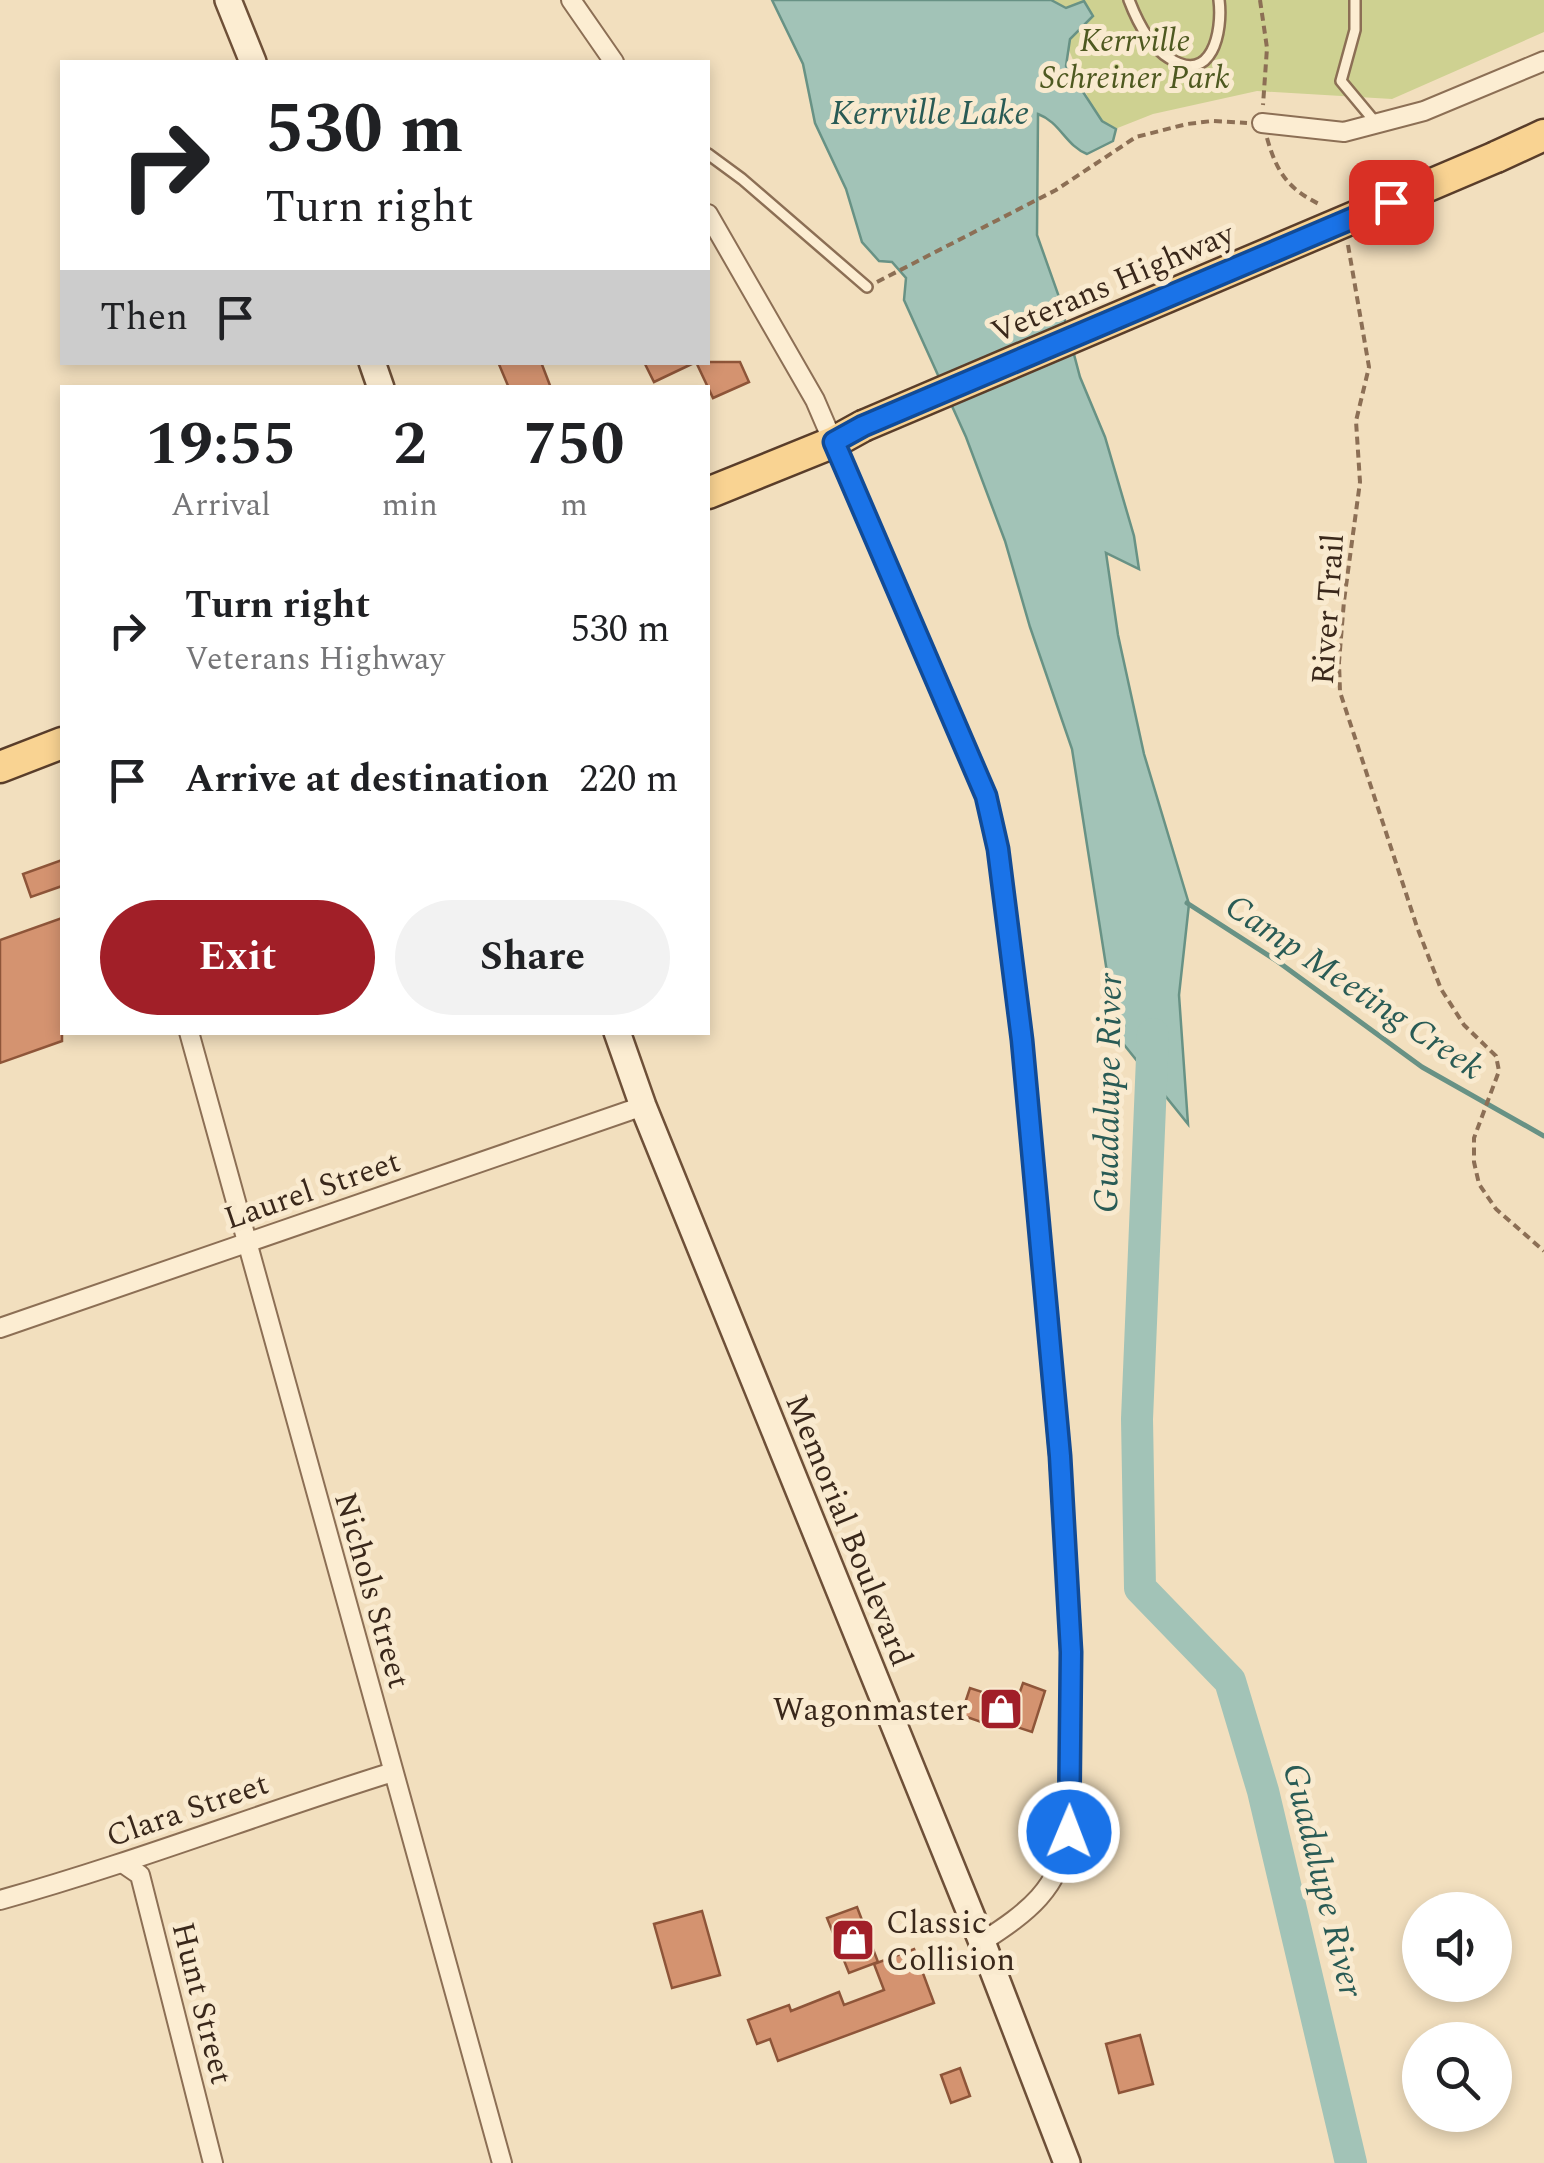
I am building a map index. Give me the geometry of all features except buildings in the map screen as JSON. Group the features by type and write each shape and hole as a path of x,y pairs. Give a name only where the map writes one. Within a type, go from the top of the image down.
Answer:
{"main road":[{"path":"228,0 252,60"},
{"name":"Veterans Highway","path":"710,492 1544,135"},
{"path":"0,767 60,744"},
{"name":"Memorial Boulevard","path":"618,1035 642,1106 982,1942 1067,2163"}],"street":[{"path":"571,0 613,60"},
{"path":"1262,124 1344,132 1424,111 1544,61"},
{"path":"710,217 815,400 986,796 998,849 1022,1040 1060,1456 1069,1612 1069,1832 1064,1859 1040,1899 982,1942"},
{"name":"Nichols Street","path":"190,1035 502,2163"},
{"name":"Laurel Street","path":"0,1328 642,1106"},
{"name":"Clara Street","path":"0,1900 124,1864 393,1772"},
{"name":"Hunt Street","path":"124,1864 140,1876 213,2163"}],"lane":[{"path":"1129,0 1156,48 1170,60 1185,64 1199,64 1217,44 1219,0"},
{"path":"1355,0 1355,30 1341,81 1377,124"},
{"path":"710,155 867,288"}],"path":[{"path":"1260,0 1267,48 1262,124 1274,163 1296,193 1330,210"},
{"path":"891,276 1056,190 1119,146 1158,129 1212,121 1262,124"},
{"name":"River Trail","path":"1344,237 1352,251 1369,367 1356,422 1360,482 1344,601 1340,692 1410,909 1441,989 1464,1025 1496,1056 1499,1071 1474,1138 1479,1184 1496,1210 1544,1251"}],"green space":[{"name":"Kerrville Schreiner Park","path":"1049,0 1544,0 1544,32 1392,99 1257,91 1153,114 1115,129 1095,115"}],"water":[{"name":"Kerrville Lake","path":"772,0 1051,0 1066,8 1084,1 1093,16 1070,39 1066,66 1102,121 1116,129 1113,141 1087,154 1038,114 1037,235 1134,536 1139,569 1106,553 1118,635 1144,754 1189,904 1179,995 1188,1124 1117,1036 1072,749 1005,541 966,437 904,300 906,278 892,262 879,261 862,242 846,189 815,123 803,64"}],"waterway":[{"name":"Camp Meeting Creek","path":"1187,903 1277,961 1422,1067 1544,1136"},
{"name":"Guadalupe River","path":"1153,1034 1137,1419 1140,1588 1230,1681 1263,1791 1351,2163"}],"place":[{"name":"Wagonmaster","path":"1001,1709"},
{"name":"Classic Collision","path":"853,1940"}],"route":[{"path":"1069,1832 1071,1652 1060,1456 1022,1040 998,849 986,796 834,442 863,426 1391,202"}]}
